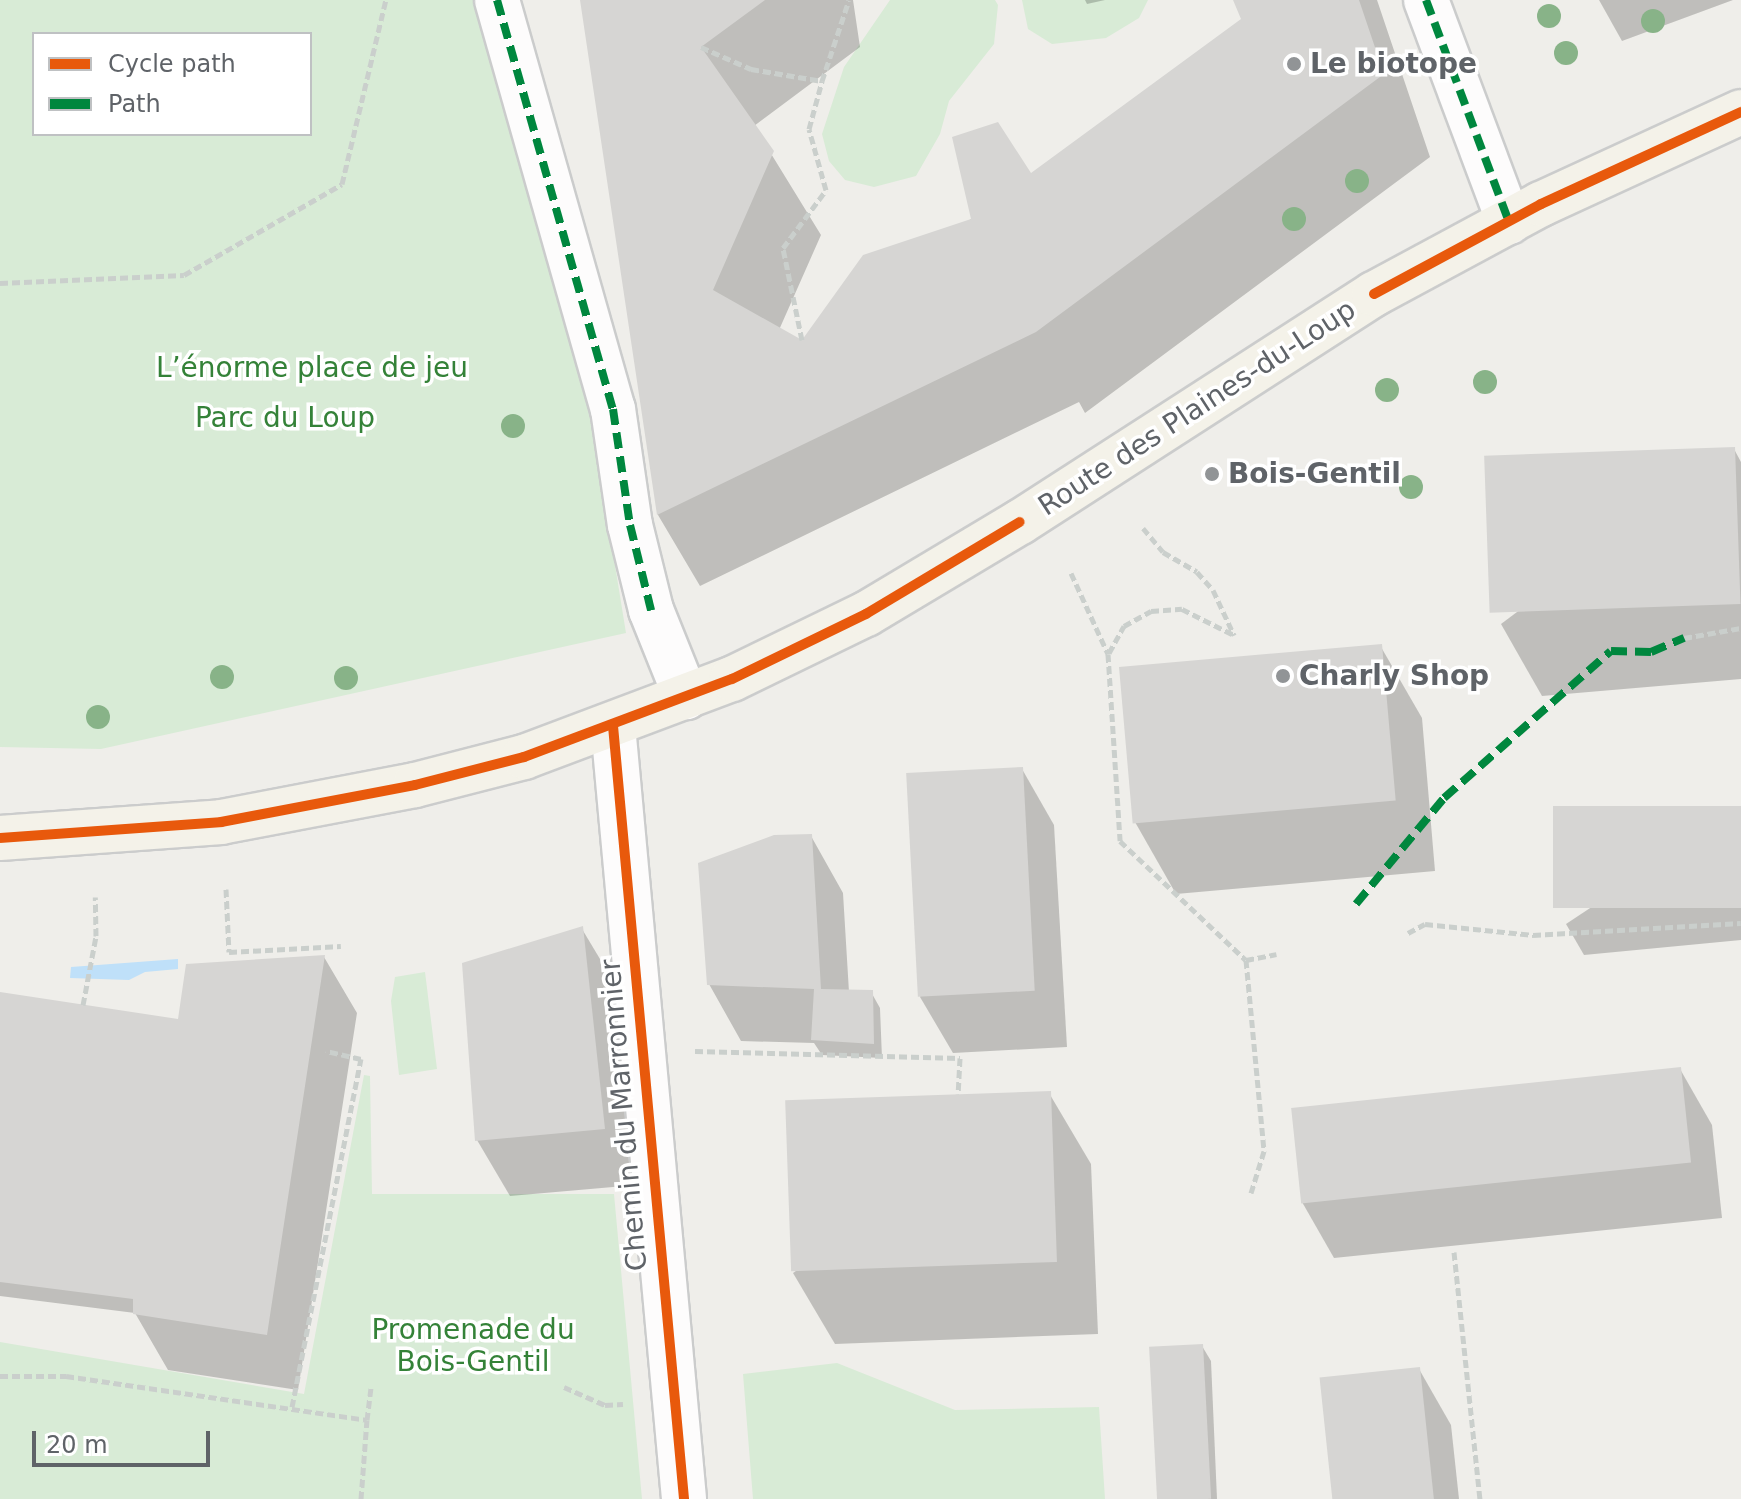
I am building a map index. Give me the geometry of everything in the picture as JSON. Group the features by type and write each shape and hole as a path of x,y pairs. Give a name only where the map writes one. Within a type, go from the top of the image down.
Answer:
{"main road":[{"name":"Route des Plaines-du-Loup","path":"0,838 207,824 329,803 524,757 686,697 866,614 1020,522 1374,294 1509,222 1741,112"}],"street":[{"path":"497,0 613,409 630,525 651,610 686,697"},
{"path":"1426,0 1509,222"},
{"name":"Chemin du Marronnier","path":"613,726 684,1499"}],"path":[{"path":"0,283 184,275 342,184 386,0"},
{"path":"802,340 783,248 826,190 809,129 849,0"},
{"path":"701,47 751,69 822,81"},
{"path":"1108,654 1124,626 1151,611 1182,609 1234,635 1213,590 1197,572 1163,552 1143,528"},
{"path":"1071,573 1108,654 1120,841 1246,960 1264,1151 1251,1193"},
{"path":"1684,638 1741,628"},
{"path":"226,889 229,952 341,946"},
{"path":"83,1005 96,936 95,897"},
{"path":"1408,933 1425,924 1533,935 1741,923"},
{"path":"1246,960 1276,954"},
{"path":"292,1407 361,1059 326,1051"},
{"path":"642,1051 960,1058 958,1094"},
{"path":"1454,1252 1480,1499"},
{"path":"0,1376 66,1376 367,1420"},
{"path":"564,1387 605,1405 631,1403"},
{"path":"361,1499 371,1388"}],"green space":[{"name":"Parc du Loup","path":"0,0 475,0 591,417 626,633 101,749 0,747"},
{"path":"890,0 995,0 998,5 994,44 949,101 940,134 916,176 874,187 845,180 829,161 822,134 844,67"},
{"path":"1022,0 1148,0 1139,18 1106,38 1052,44 1028,29"},
{"path":"425,972 437,1069 399,1075 391,1001 395,977"},
{"name":"Promenade du Bois-Gentil","path":"364,1075 370,1076 372,1194 614,1194 642,1499 0,1499 0,1342 304,1394"},
{"path":"837,1363 955,1410 1099,1407 1105,1499 753,1499 743,1374"}],"water":[{"path":"178,959 178,969 145,972 129,980 70,978 71,967"}],"building":[{"path":"580,0 765,0 701,47 774,151 713,290 802,340 863,255 971,219 952,137 998,122 1031,173 1241,19 1233,0 1359,0 1384,74 1036,332 657,515"},
{"path":"1735,447 1740,604 1490,613 1484,456"},
{"path":"1382,644 1396,800 1133,823 1119,667"},
{"path":"1023,767 1035,991 918,997 906,773"},
{"path":"1553,806 1741,806 1741,908 1553,908"},
{"path":"812,834 821,989 873,990 874,1044 811,1040 814,989 707,985 698,863 774,835"},
{"path":"583,926 605,1129 475,1141 462,963"},
{"path":"325,955 267,1335 133,1314 133,1299 0,1282 0,992 178,1019 186,964"},
{"path":"1681,1067 1691,1162 1301,1203 1291,1108"},
{"path":"1051,1091 1057,1262 791,1271 785,1100"},
{"path":"1203,1344 1211,1499 1157,1499 1149,1347"},
{"path":"1420,1367 1434,1499 1332,1499 1320,1378"}],"marked path":[{"path":"497,0 613,409 630,525 651,610"},
{"path":"1426,0 1509,222"},
{"path":"1356,904 1444,798 1611,651 1651,652 1684,638"}],"cycle path":[{"path":"1374,294 1541,204 1741,112"},
{"path":"0,838 221,822 415,785 524,757 732,679 866,614 1020,522"},
{"path":"613,726 684,1499"}],"place":[{"name":"Le biotope","path":"1294,64"},
{"name":"Bois-Gentil","path":"1212,474"},
{"name":"Charly Shop","path":"1283,676"}],"park label":[{"name":"L’énorme place de jeu","path":"312,368"}]}
